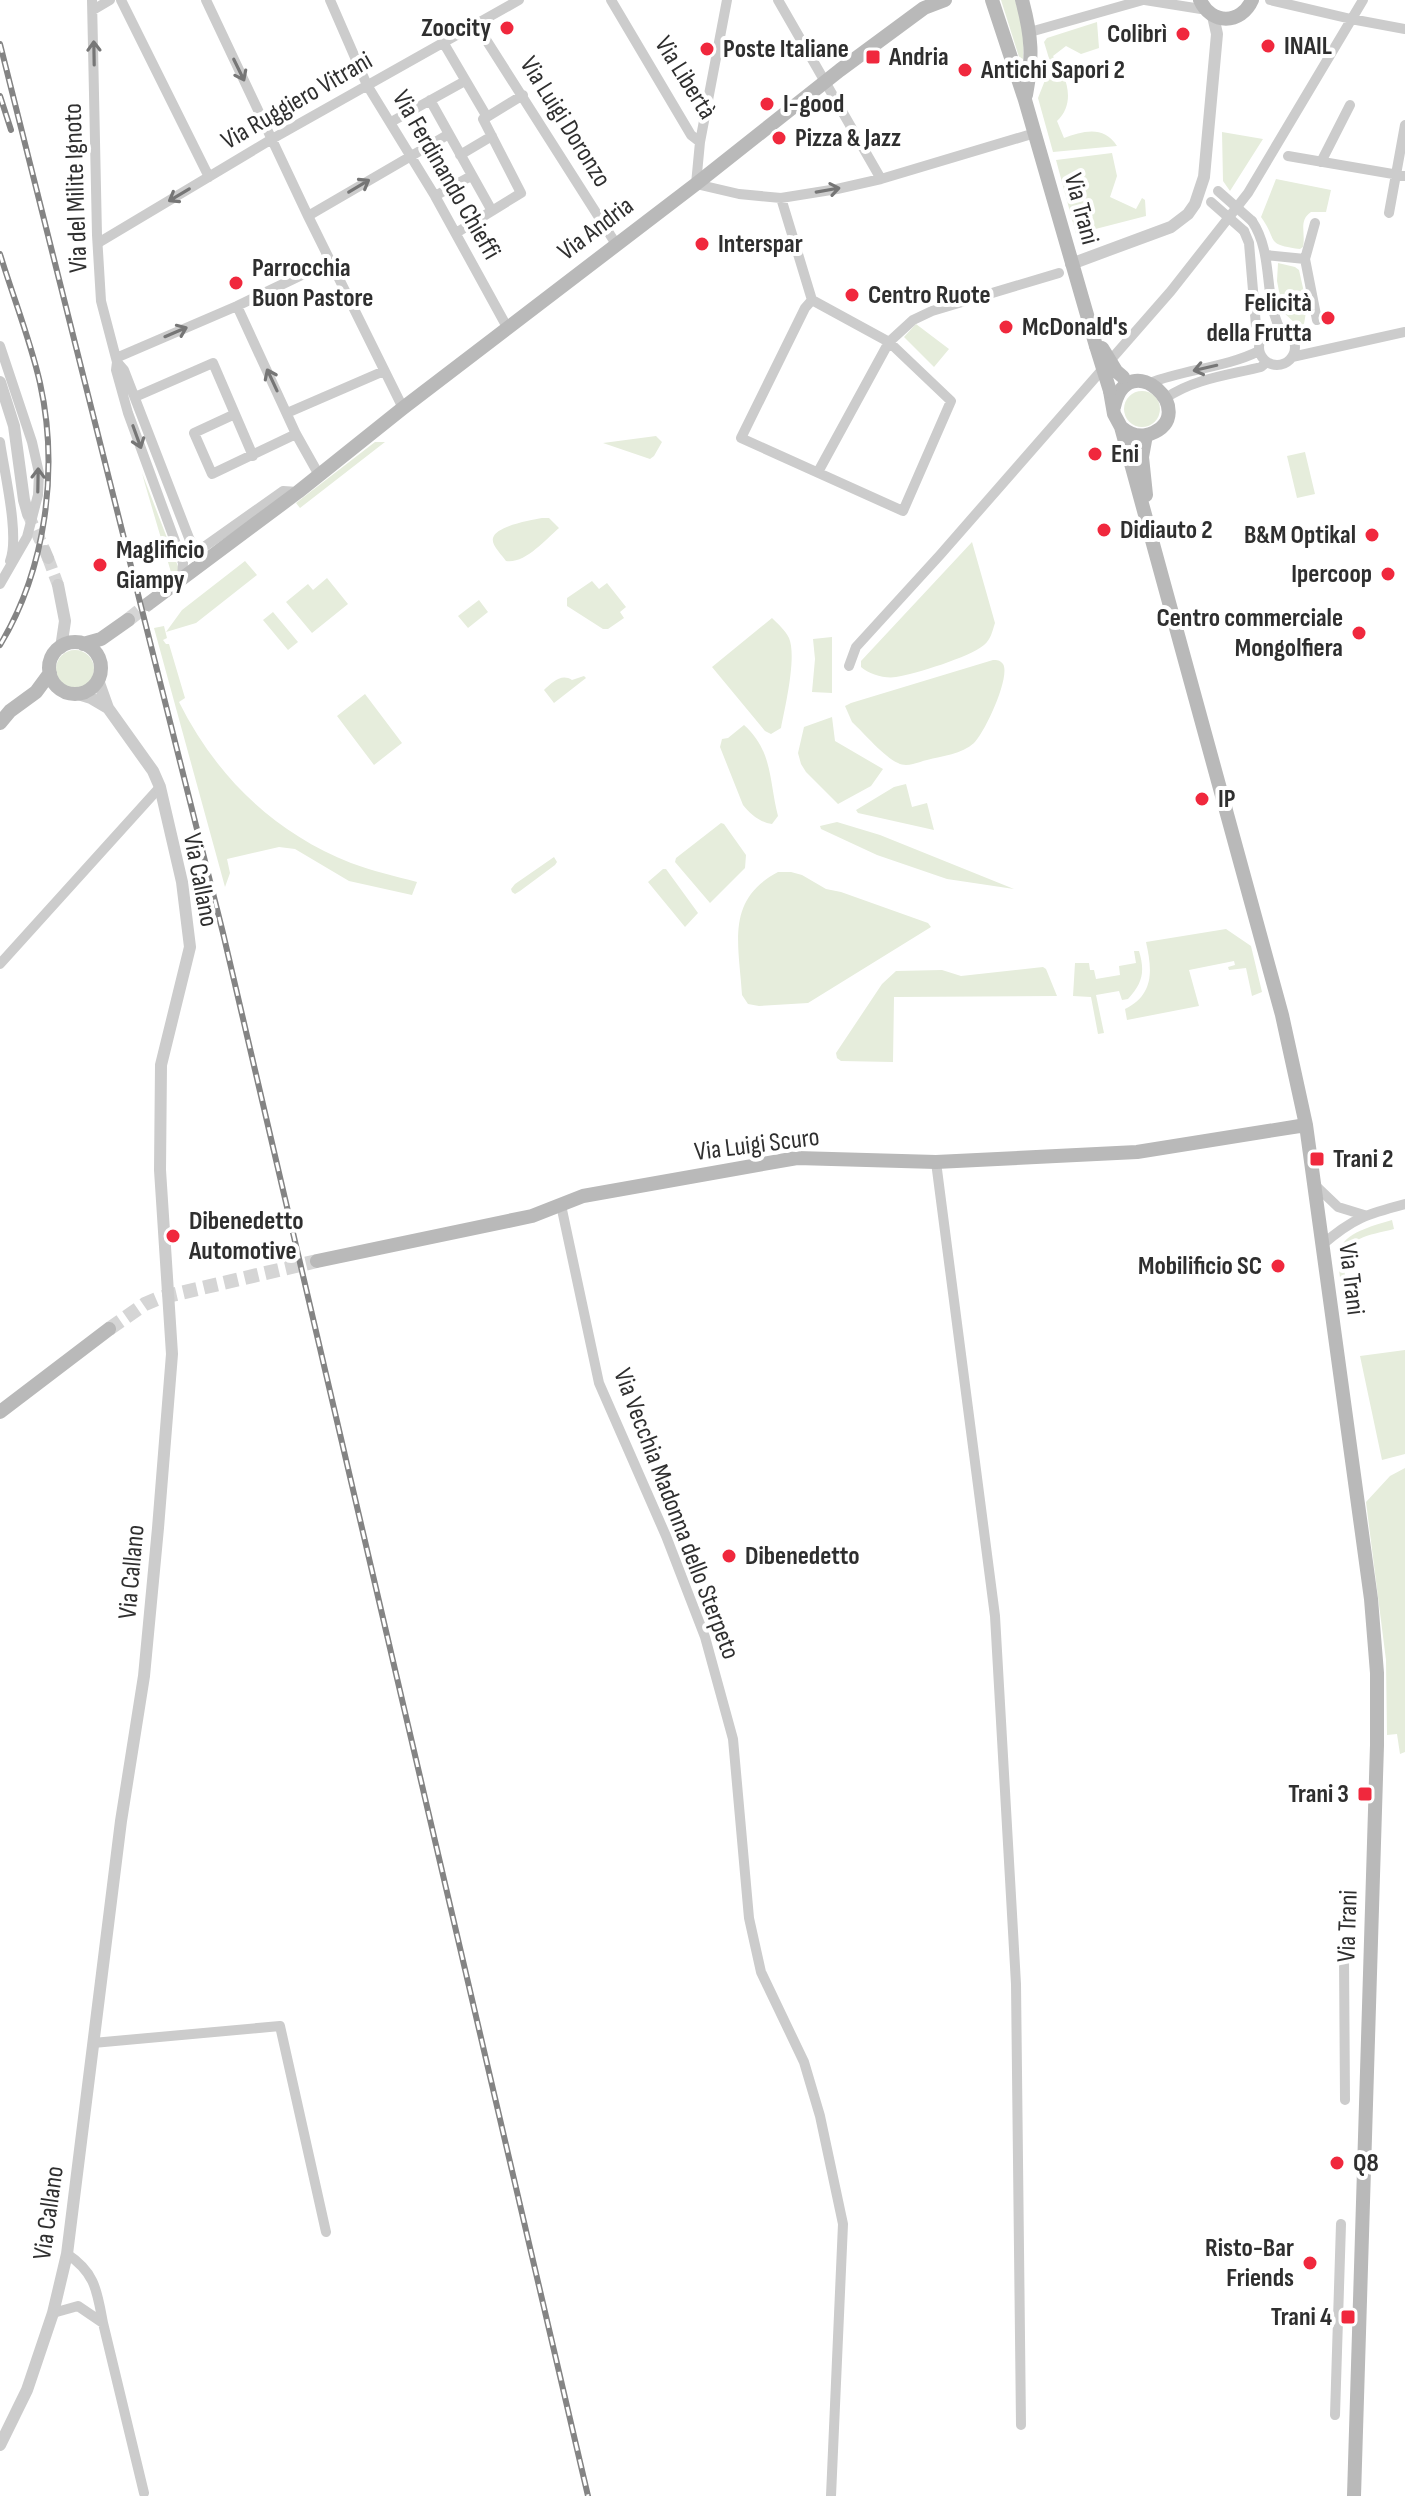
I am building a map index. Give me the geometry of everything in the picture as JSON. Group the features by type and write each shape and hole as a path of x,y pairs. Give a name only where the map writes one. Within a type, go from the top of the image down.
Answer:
{"main road":[{"name":"Via Andria","path":"148,604 298,492 927,4 945,0"},
{"name":"Via Trani","path":"992,0 1035,133 1065,269 1095,340 1204,723 1282,1015 1306,1125 1371,1599 1377,1673 1354,2496"},
{"name":"Via Trani","path":"1022,0 1030,32 1031,65 1025,100"},
{"path":"1205,8 1230,19 1246,12 1252,0"},
{"name":"Via Trani","path":"1095,340 1116,371 1128,380"},
{"path":"1114,407 1128,380 1150,383 1166,398 1166,419 1158,430 1146,435 1132,434 1121,427"},
{"name":"Via Trani","path":"1146,435 1142,457 1152,543"},
{"path":"99,659 114,632 128,620"},
{"path":"80,643 93,650 99,659 101,668 98,680 90,689 78,694 67,693 58,687 50,673 50,662 61,648 114,632"},
{"path":"0,723 11,709 36,692 50,673"},
{"path":"36,692 58,687"},
{"name":"Via Luigi Scuro","path":"317,1261 532,1216 583,1196 797,1158 936,1162 1137,1152 1306,1125"},
{"path":"0,1412 109,1329"}],"street":[{"path":"93,5 110,0"},
{"path":"121,0 209,177"},
{"path":"206,0 403,408"},
{"name":"Via Ferdinando Chieffi","path":"330,0 367,85 435,196 507,327"},
{"name":"Via Ruggiero Vitrani","path":"98,243 272,139 519,0"},
{"name":"Via Libertà","path":"611,0 691,135 700,142 696,184"},
{"path":"700,142 727,0"},
{"path":"778,0 881,179"},
{"path":"818,472 889,342 913,320 932,311 1065,269 1171,227 1188,214 1200,190 1217,34 1205,8 1144,0 1030,32"},
{"path":"1270,0 1405,29"},
{"path":"849,666 856,647 1171,291 1248,193 1363,0"},
{"name":"Via del Milite Ignoto","path":"93,5 101,301 117,360 135,397 189,538 194,547 201,549"},
{"path":"1217,34 1230,19"},
{"name":"Via Luigi Doronzo","path":"476,24 616,244"},
{"path":"443,42 487,117"},
{"path":"391,122 465,81"},
{"path":"456,233 521,193 483,119 523,95"},
{"path":"430,100 492,211"},
{"path":"1321,162 1350,105"},
{"path":"1389,213 1401,175 1405,125"},
{"path":"696,184 739,194 781,198 881,179 1035,133"},
{"path":"308,216 449,134"},
{"path":"460,155 492,136"},
{"path":"1288,156 1401,175"},
{"path":"435,196 471,176"},
{"path":"1200,190 1218,191 1252,221 1266,255 1274,317 1280,329"},
{"path":"1200,190 1244,231 1249,243 1256,326 1262,336"},
{"path":"781,198 812,300 889,342 951,401 903,511 741,438 805,308 812,300"},
{"path":"1315,223 1305,259 1317,320"},
{"path":"1266,255 1305,259"},
{"path":"117,360 331,261"},
{"path":"237,306 296,434 319,475"},
{"path":"1292,357 1293,340 1285,331 1270,330 1262,336 1259,351 1267,362 1283,364 1292,357 1405,332"},
{"path":"0,346 32,442 39,473 38,495 27,537 2,581"},
{"path":"1150,383 1163,377 1245,359 1259,351"},
{"name":"Via del Milite Ignoto","path":"117,360 116,370 128,413 183,563 182,578"},
{"path":"1166,398 1192,384 1261,367 1267,362"},
{"path":"135,397 213,363 253,456"},
{"path":"287,413 384,371"},
{"path":"0,382 14,426 28,514"},
{"path":"235,414 194,433 212,474 296,434"},
{"path":"0,442 3,482 13,534 13,553 2,581"},
{"name":"Via Andria","path":"201,549 283,491 298,492"},
{"path":"58,585 65,621 61,648"},
{"path":"65,621 80,643"},
{"name":"Via Callano","path":"0,2445 27,2390 53,2313 67,2254 121,1821 144,1676 172,1354 160,1170 161,1065 190,947 182,882 160,787 153,771 108,708 98,680"},
{"name":"Via Callano","path":"78,694 108,708"},
{"path":"0,964 160,787"},
{"path":"936,1162 995,1616 1016,1984 1021,2425"},
{"path":"1312,1182 1338,1207 1364,1215"},
{"path":"1322,1245 1364,1215 1405,1204"},
{"name":"Via Vecchia Madonna dello Sterpeto","path":"561,1205 599,1383 666,1536 705,1637 733,1739 749,1918 761,1972 804,2062 820,2116 843,2224 831,2496"},
{"name":"Via Trani","path":"1344,1957 1345,2100"},
{"path":"93,2043 280,2026 326,2232"},
{"path":"1345,2042 1368,2040"},
{"path":"1335,2415 1341,2224"},
{"path":"67,2254 80,2262 94,2282 144,2493"},
{"path":"1340,2271 1361,2268"},
{"path":"53,2313 78,2306 103,2323"},
{"path":"1337,2368 1358,2367"}],"green space":[{"path":"1001,0 1015,0 1024,30 1023,59 1019,57"},
{"path":"1097,22 1099,48 1081,54 1066,46 1053,56 1065,80 1068,97 1067,106 1057,121 1064,138 1100,132 1117,146 1053,152 1038,98 1051,65 1044,42 1047,38"},
{"path":"1222,132 1263,139 1230,191 1223,181"},
{"path":"1112,153 1117,176 1110,197 1136,209 1142,198 1145,200 1146,216 1076,234 1056,160"},
{"path":"1276,179 1331,190 1326,212 1311,212 1305,219 1304,242 1300,249 1277,243 1261,217"},
{"path":"1278,263 1299,270 1307,306 1304,324 1298,326 1283,312 1277,281"},
{"path":"916,324 949,349 934,367 904,337"},
{"path":"1142,391 1155,396 1160,409 1155,422 1142,427 1129,422 1124,409 1129,396"},
{"path":"656,436 662,442 650,459 603,443"},
{"path":"375,442 385,442 300,508 296,503"},
{"path":"1305,452 1315,494 1297,498 1287,456"},
{"path":"142,473 179,569 173,579 145,484"},
{"path":"549,518 559,528 527,555 506,561 494,544 496,534 514,524"},
{"path":"972,542 995,623 986,643 955,660 896,677 877,675 861,667 861,661"},
{"path":"245,561 257,575 196,623 166,632 182,610"},
{"path":"327,578 348,604 312,633 286,602 308,584 313,590"},
{"path":"592,581 599,589 607,583 626,607 620,612 624,618 608,629 603,629 567,606 567,598"},
{"path":"479,600 488,612 468,628 458,616"},
{"path":"273,612 298,642 288,650 263,620"},
{"path":"772,618 789,638 792,657 781,728 771,734 765,731 712,667"},
{"path":"164,626 167,638 163,640 169,644 185,698 179,702 194,729 229,777 250,799 296,835 359,866 417,882 412,895 349,881 295,849 279,847 227,859 230,873 225,887 154,628"},
{"path":"832,637 832,693 812,692 813,639"},
{"path":"75,650 88,656 94,669 88,682 75,688 62,682 56,669 62,656"},
{"path":"993,660 1003,664 1004,671 995,705 974,743 952,754 909,765 898,763 852,722 845,706 851,703"},
{"path":"560,678 572,680 586,678 554,703 544,690"},
{"path":"365,694 402,743 374,765 337,716"},
{"path":"832,717 835,741 883,769 871,786 838,804 806,772 798,753 804,727"},
{"path":"744,725 765,756 778,816 772,824 756,818 743,805 720,747 722,739"},
{"path":"906,784 912,807 927,803 934,830 858,813 856,810 894,787"},
{"path":"837,822 880,835 1014,889 947,879 877,855 820,826"},
{"path":"721,823 746,855 745,868 710,903 675,862 676,858"},
{"path":"554,857 555,865 520,891 512,892 515,884"},
{"path":"663,869 698,913 685,927 648,882"},
{"path":"778,872 802,875 826,889 928,923 931,927 808,1003 748,1004 742,995 739,925 750,896 761,883"},
{"path":"1226,929 1251,946 1262,992 1252,996 1246,968 1229,970 1228,967 1235,965 1234,961 1189,970 1199,1006 1127,1020 1125,1009 1142,996 1149,980 1146,942"},
{"path":"1134,951 1139,951 1141,958 1140,982 1128,999 1122,1000 1119,991 1096,995 1104,1033 1098,1034 1091,997 1073,996 1075,963 1089,963 1096,979 1120,975 1119,966 1136,963"},
{"path":"1043,967 1057,996 894,997 893,1062 841,1061 837,1058 836,1053 882,984 896,971 942,970 961,976"},
{"path":"1392,1220 1394,1229 1356,1241 1346,1253 1345,1307 1339,1271 1341,1248 1356,1233"},
{"path":"1405,1350 1405,1454 1382,1460 1360,1356"},
{"path":"1405,1468 1405,1752 1400,1754 1397,1734 1387,1735 1386,1660 1366,1502 1390,1476"}],"tunnel":[{"path":"28,514 45,551"},
{"path":"48,558 58,585"},
{"path":"128,620 148,604"},
{"path":"109,1329 159,1298 317,1261"}],"railway":[{"path":"0,44 223,933 588,2496"},
{"path":"0,96 11,130"},
{"path":"0,254 40,383 48,450 48,484 38,551 16,615 0,645"}],"place":[{"name":"Zoocity","path":"507,28"},
{"name":"Colibrì","path":"1183,34"},
{"name":"INAIL","path":"1268,46"},
{"name":"Poste Italiane","path":"707,49"},
{"name":"Andria","path":"873,57"},
{"name":"Antichi Sapori 2","path":"965,70"},
{"name":"I-good","path":"767,104"},
{"name":"Pizza & Jazz","path":"779,138"},
{"name":"Interspar","path":"702,244"},
{"name":"Parrocchia Buon Pastore","path":"236,283"},
{"name":"Centro Ruote","path":"852,295"},
{"name":"Felicità della Frutta","path":"1328,318"},
{"name":"McDonald's","path":"1006,327"},
{"name":"Eni","path":"1095,454"},
{"name":"Didiauto 2","path":"1104,530"},
{"name":"B&M Optikal","path":"1372,535"},
{"name":"Maglificio Giampy","path":"100,565"},
{"name":"Ipercoop","path":"1388,574"},
{"name":"Centro commerciale Mongolfiera","path":"1359,633"},
{"name":"IP","path":"1202,799"},
{"name":"Trani 2","path":"1317,1159"},
{"name":"Dibenedetto Automotive","path":"173,1236"},
{"name":"Mobilificio SC","path":"1278,1266"},
{"name":"Dibenedetto","path":"729,1556"},
{"name":"Trani 3","path":"1365,1794"},
{"name":"Q8","path":"1337,2163"},
{"name":"Risto-Bar Friends","path":"1310,2263"},
{"name":"Trani 4","path":"1348,2317"}]}
